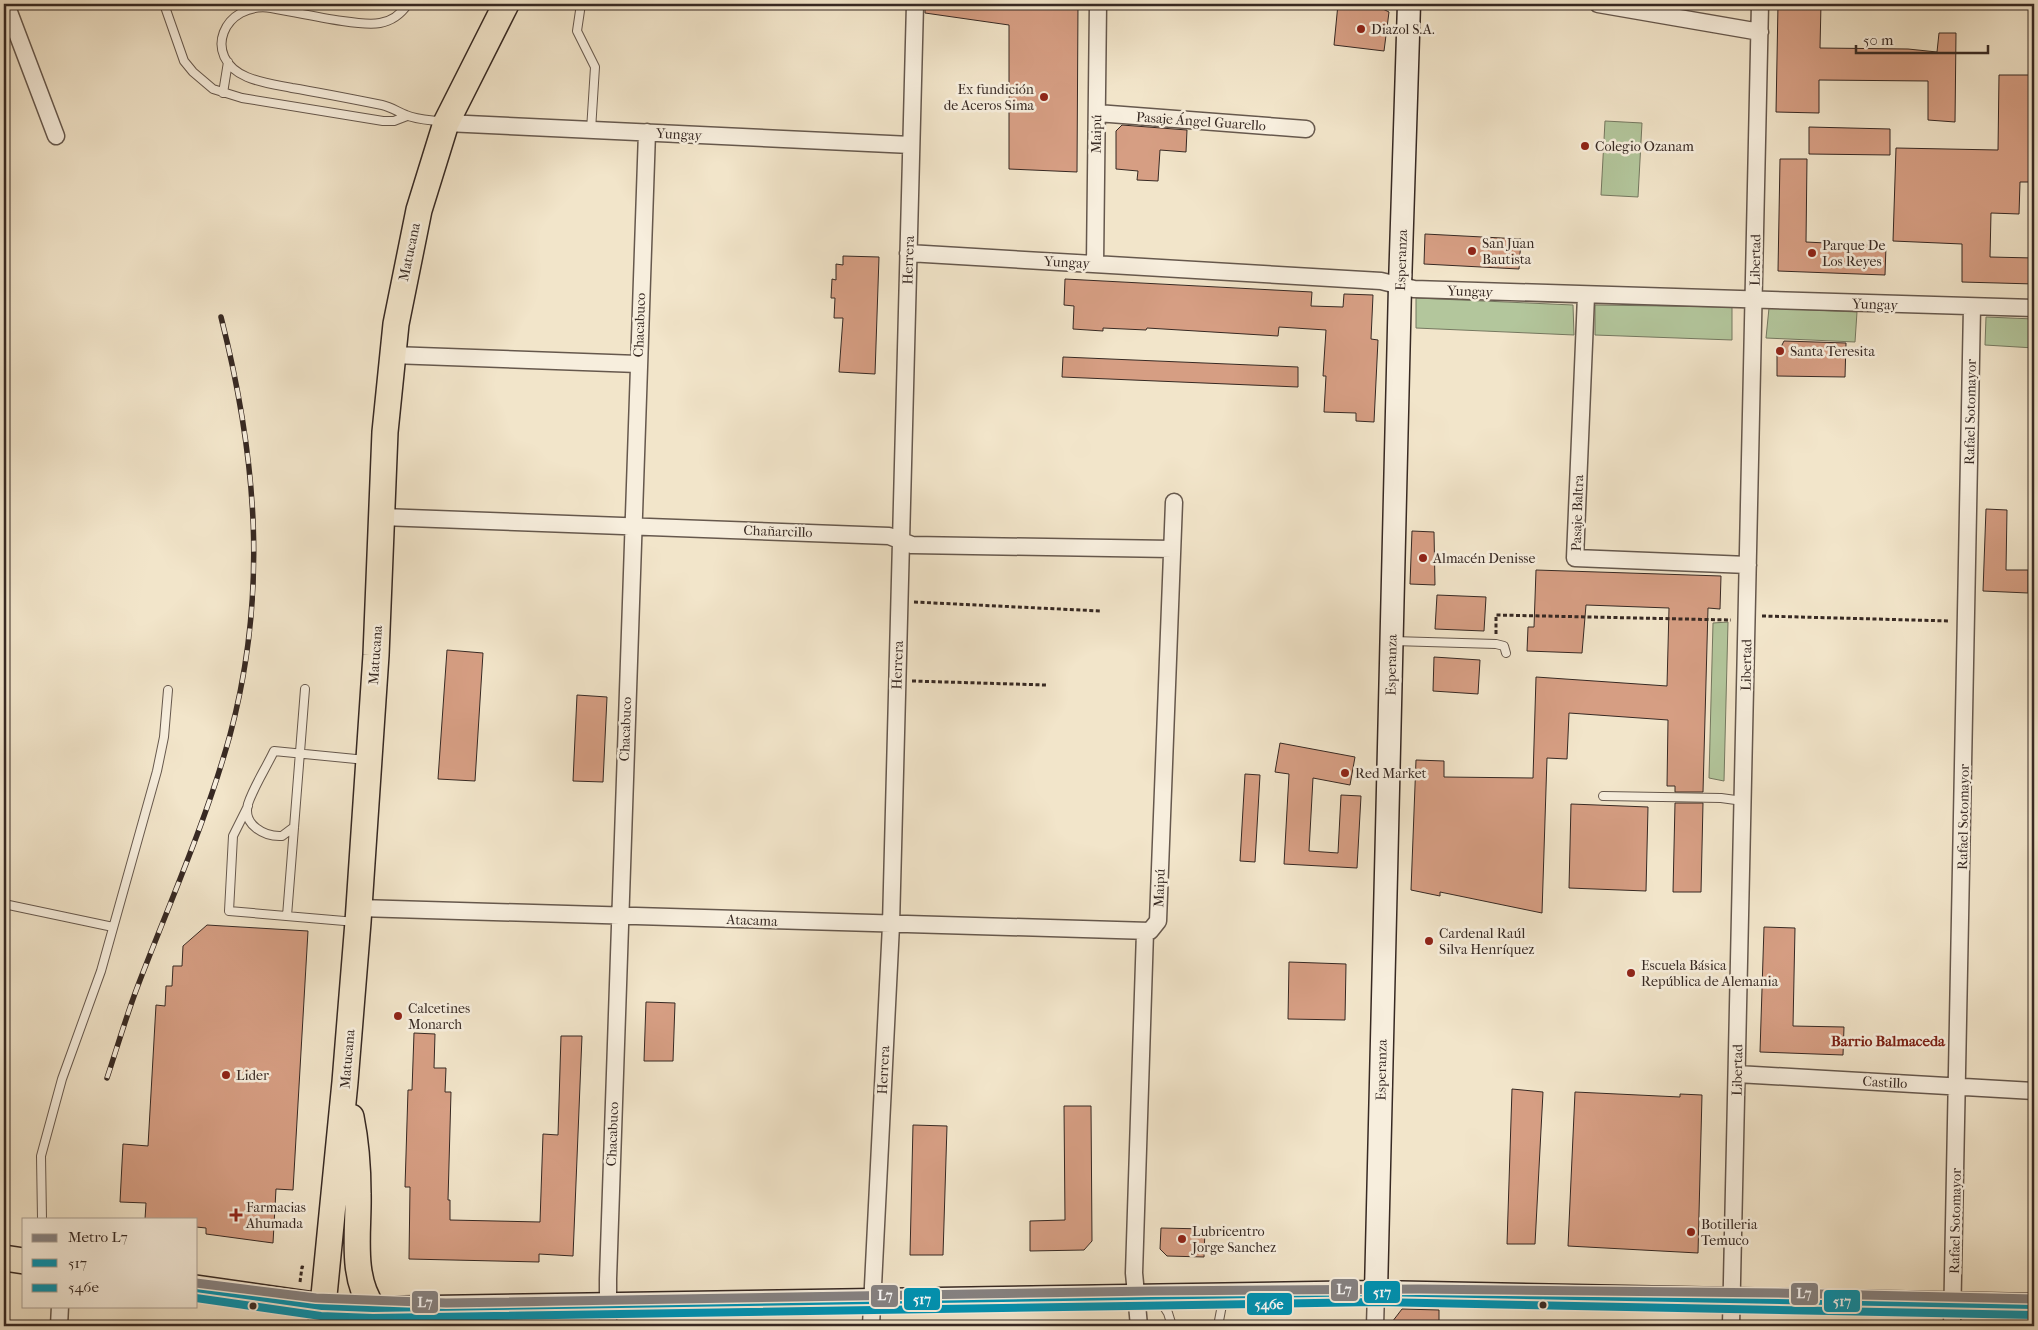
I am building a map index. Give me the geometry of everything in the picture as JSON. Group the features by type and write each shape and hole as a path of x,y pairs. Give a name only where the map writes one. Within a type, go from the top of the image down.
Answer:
{"main road":[{"name":"Matucana","path":"322,1316 346,1082 376,655 392,355 411,243 446,123 506,4"},
{"name":"Esperanza","path":"1376,1292 1400,286 1409,4"},
{"path":"346,1082 357,1160 358,1264 366,1298 373,1308"},
{"path":"4,1258 22,1261"},
{"path":"198,1288 322,1316 373,1308 1376,1292 2034,1304"},
{"path":"354,1326 373,1308"}],"street":[{"path":"6,4 56,136"},
{"name":"Herrera","path":"871,1326 890,924 915,4"},
{"name":"Maipú","path":"1095,264 1098,4"},
{"path":"1598,4 1760,32"},
{"name":"Libertad","path":"1731,1326 1760,4"},
{"name":"Pasaje Ángel Guarello","path":"1097,113 1306,129"},
{"name":"Yungay","path":"446,123 911,145"},
{"name":"Chacabuco","path":"608,1326 619,916 647,132"},
{"name":"Yungay","path":"908,253 1381,281 1414,289 1586,296 2034,308"},
{"name":"Pasaje Baltra","path":"1586,296 1575,558 1748,565"},
{"name":"Rafael Sotomayor","path":"1952,1326 1972,307"},
{"path":"392,355 638,364"},
{"name":"Maipú","path":"1145,932 1154,928 1158,921 1174,502"},
{"name":"Chañarcillo","path":"382,517 889,536 912,545 1172,549"},
{"name":"Atacama","path":"358,915 619,916 1145,932"},
{"path":"1140,1326 1147,1296 1134,1273 1145,932"},
{"name":"Castillo","path":"1736,1074 2034,1091"},
{"name":"Esperanza","path":"1374,1326 1376,1292"},
{"path":"59,1326 60,1308"}],"lane":[{"path":"408,4 397,16 381,23 372,24 263,6 246,9 231,19 224,32 222,50 228,62 239,73 257,81 384,106 407,116 446,123"},
{"path":"581,4 577,31 595,67 591,130"},
{"path":"164,5 184,61 203,82 223,93 383,121 394,121 407,116"},
{"path":"223,93 228,62"},
{"path":"1391,641 1496,644 1504,646 1506,653"},
{"path":"287,916 306,689"},
{"path":"42,1218 41,1156 62,1079 100,971 157,771 164,737 168,690"},
{"path":"358,915 287,916 229,911 233,836 274,752 368,760"},
{"path":"1603,796 1721,798 1742,801"},
{"path":"248,806 249,816 254,826 264,834 282,836 294,827"},
{"path":"4,904 113,927"},
{"path":"1218,1326 1222,1305 1234,1294"},
{"path":"1147,1296 1168,1312 1172,1326"}],"path":[{"path":"926,602 1100,611"},
{"path":"1496,644 1496,615 1728,620"},
{"path":"1747,616 1966,621"},
{"path":"924,681 1046,685"}],"green space":[{"path":"1605,121 1642,123 1638,197 1601,195"},
{"path":"1416,298 1573,305 1574,335 1416,328"},
{"path":"1595,305 1732,307 1732,340 1595,335"},
{"path":"1769,308 1857,312 1855,342 1766,338"},
{"path":"1986,317 2034,319 2034,348 1985,345"},
{"path":"1728,622 1724,781 1709,778 1713,623"}],"building":[{"name":"Ex fundición de Aceros Sima","path":"925,4 1078,4 1077,172 1009,169 1009,25 925,13"},
{"name":"Diazol S.A.","path":"1338,4 1373,4 1389,12 1384,51 1334,45"},
{"path":"1778,4 1821,4 1820,48 1908,49 1937,52 1939,33 1956,33 1955,122 1928,120 1928,81 1819,80 1819,113 1776,112"},
{"path":"1999,75 2034,75 2034,182 2020,182 2019,214 1991,213 1990,257 2034,258 2034,284 1962,282 1962,244 1893,241 1896,148 1998,150"},
{"path":"1122,125 1187,130 1186,152 1160,150 1158,181 1137,180 1138,171 1116,169 1116,131"},
{"path":"1809,127 1890,129 1890,155 1809,154"},
{"path":"1780,159 1807,159 1806,242 1886,246 1885,275 1778,271"},
{"name":"San Juan Bautista","path":"1425,234 1521,239 1519,269 1424,264"},
{"path":"843,256 879,257 875,374 839,372 843,318 834,318 835,298 831,298 832,279 836,280 836,264 843,265"},
{"path":"1065,279 1312,292 1311,306 1343,307 1344,294 1373,295 1371,339 1378,340 1374,422 1356,421 1356,413 1324,412 1326,376 1323,376 1326,330 1279,327 1278,336 1147,328 1146,330 1103,328 1103,331 1073,329 1074,306 1064,305"},
{"path":"1784,341 1846,343 1845,377 1777,376 1777,355"},
{"path":"1063,357 1298,367 1298,387 1062,377"},
{"path":"1986,509 2007,510 2006,570 2028,570 2028,593 1983,591"},
{"name":"Almacén Denisse","path":"1412,531 1434,532 1435,585 1410,584"},
{"path":"1536,570 1721,576 1720,609 1708,608 1703,792 1675,792 1675,786 1667,786 1668,720 1569,713 1567,759 1547,758 1542,913 1440,892 1440,896 1411,890 1416,760 1444,761 1444,777 1533,778 1536,677 1667,686 1669,608 1586,605 1582,653 1527,651 1528,627 1534,627"},
{"path":"1437,595 1486,597 1484,631 1435,629"},
{"path":"447,650 483,653 475,781 438,779"},
{"path":"1434,657 1480,660 1478,694 1433,691"},
{"path":"577,695 607,697 603,782 573,781"},
{"path":"1280,743 1355,757 1350,785 1313,778 1309,851 1338,853 1341,795 1361,796 1357,868 1284,864 1289,774 1275,772"},
{"path":"1245,774 1260,775 1255,862 1240,861"},
{"path":"1675,803 1703,803 1701,892 1673,892"},
{"path":"1571,804 1648,807 1646,891 1569,888"},
{"name":"Lider","path":"207,925 308,931 293,1190 276,1189 273,1243 206,1234 206,1228 198,1227 198,1218 145,1218 146,1203 120,1202 123,1144 148,1146 156,1005 165,1006 166,986 172,986 173,966 182,966 183,946"},
{"path":"1764,927 1795,928 1793,1026 1844,1027 1843,1055 1760,1052"},
{"path":"1289,962 1346,964 1345,1020 1288,1019"},
{"path":"646,1002 675,1003 673,1061 644,1061"},
{"path":"414,1033 435,1034 434,1068 446,1068 445,1092 451,1092 448,1200 450,1200 450,1220 540,1222 543,1134 558,1135 561,1036 582,1036 573,1256 539,1254 539,1262 409,1259 410,1187 405,1187 408,1090 412,1090"},
{"path":"1512,1089 1543,1092 1535,1244 1507,1244"},
{"path":"1575,1092 1680,1097 1680,1094 1702,1095 1698,1253 1568,1246"},
{"path":"1064,1106 1091,1106 1092,1241 1084,1250 1030,1251 1030,1221 1065,1220"},
{"path":"913,1125 947,1126 943,1255 910,1255"},
{"name":"Lubricentro Jorge Sanchez","path":"1161,1228 1205,1229 1204,1257 1167,1256 1160,1249"},
{"path":"1402,1309 1439,1310 1439,1326 1389,1326"}],"railway":[{"path":"107,1078 137,988 210,799 230,735 242,682 250,630 253,578 250,474 243,422 221,317"}],"metro line":[{"name":"L7","path":"198,1283 316,1298 446,1303 1151,1291 1419,1289 1778,1293 2034,1299"}],"transit line":[{"name":"517","path":"198,1288 322,1306 373,1308 1376,1292 2034,1305"},
{"name":"546e","path":"198,1298 321,1316 373,1318 1376,1302 2034,1315"}],"place":[{"name":"Diazol S.A.","path":"1361,29"},
{"name":"Ex fundición de Aceros Sima","path":"1044,97"},
{"name":"Colegio Ozanam","path":"1585,146"},
{"name":"San Juan Bautista","path":"1472,251"},
{"name":"Parque De Los Reyes","path":"1812,253"},
{"name":"Santa Teresita","path":"1780,351"},
{"name":"Almacén Denisse","path":"1423,558"},
{"name":"Red Market","path":"1345,773"},
{"name":"Cardenal Raúl Silva Henríquez","path":"1429,941"},
{"name":"Escuela Básica República de Alemania","path":"1631,973"},
{"name":"Calcetines Monarch","path":"398,1016"},
{"name":"Lider","path":"226,1075"},
{"name":"Farmacias Ahumada","path":"236,1215"},
{"name":"Botilleria Temuco","path":"1691,1232"},
{"name":"Lubricentro Jorge Sanchez","path":"1182,1239"}],"district":[{"name":"Barrio Balmaceda","path":"1888,1041"}]}
